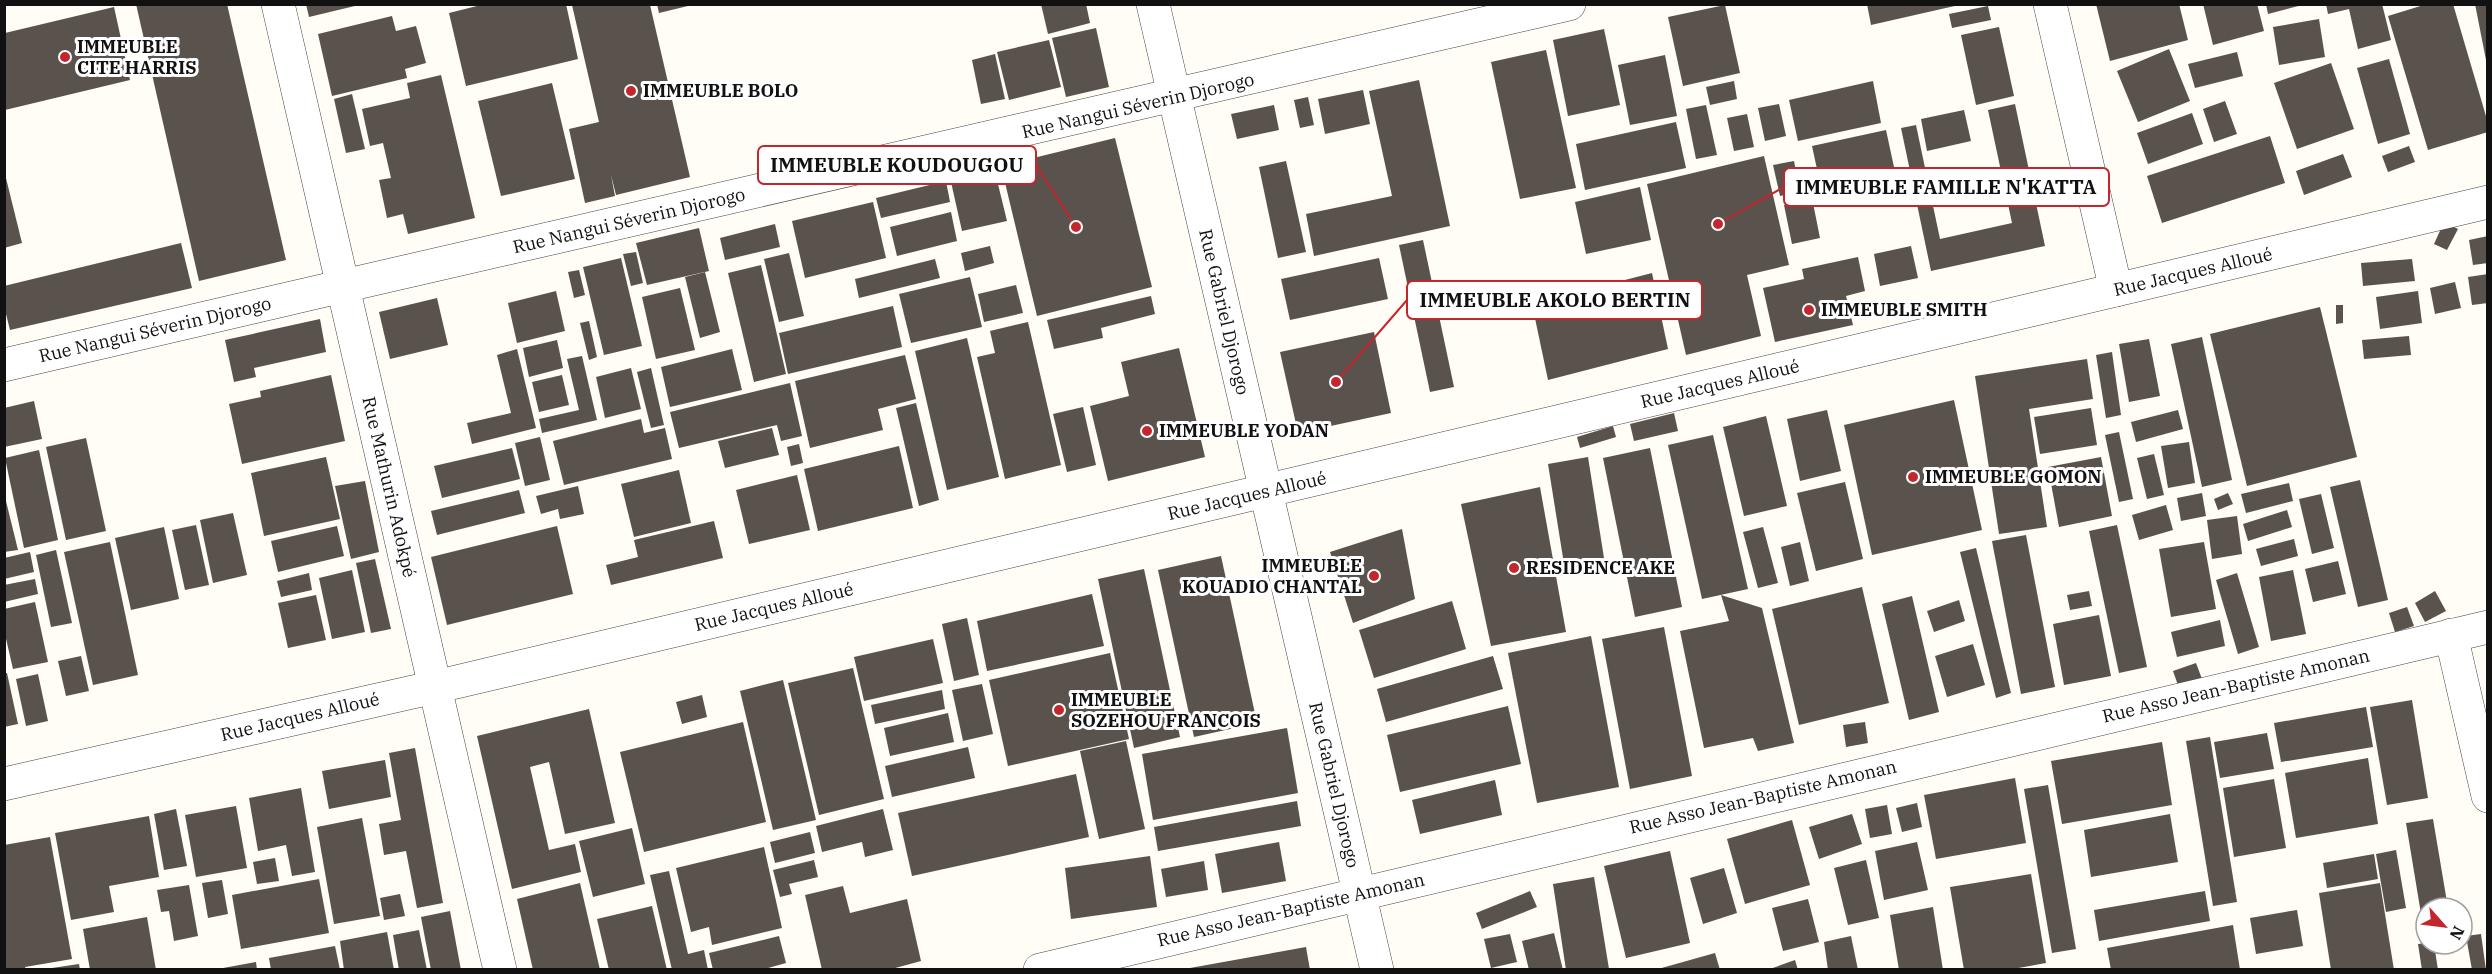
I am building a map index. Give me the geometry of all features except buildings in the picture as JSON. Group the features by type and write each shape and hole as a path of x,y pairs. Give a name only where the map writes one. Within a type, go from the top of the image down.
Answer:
{"street":[{"name":"Rue Mathurin Adokpé","path":"278,4 500,969"},
{"name":"Rue Gabriel Djorogo","path":"1153,4 1377,969"},
{"name":"Rue Nangui Séverin Djorogo","path":"4,365 343,285 1174,98 1569,4"},
{"path":"2050,4 2116,290"},
{"name":"Rue Jacques Alloué","path":"4,784 435,687 2487,202"},
{"name":"Rue Asso Jean-Baptiste Amonan","path":"1040,969 2487,627"},
{"path":"2451,635 2487,796"}],"place":[{"name":"IMMEUBLE CITE HARRIS","path":"65,57"},
{"name":"IMMEUBLE BOLO","path":"631,91"},
{"name":"IMMEUBLE FAMILLE N'KATTA","path":"1718,224"},
{"name":"IMMEUBLE KOUDOUGOU","path":"1076,227"},
{"name":"IMMEUBLE SMITH","path":"1809,310"},
{"name":"IMMEUBLE AKOLO BERTIN","path":"1336,382"},
{"name":"IMMEUBLE YODAN","path":"1147,431"},
{"name":"IMMEUBLE GOMON","path":"1913,477"},
{"name":"RESIDENCE AKE","path":"1514,568"},
{"name":"IMMEUBLE KOUADIO CHANTAL","path":"1374,576"},
{"name":"IMMEUBLE SOZEHOU FRANCOIS","path":"1059,710"}]}
